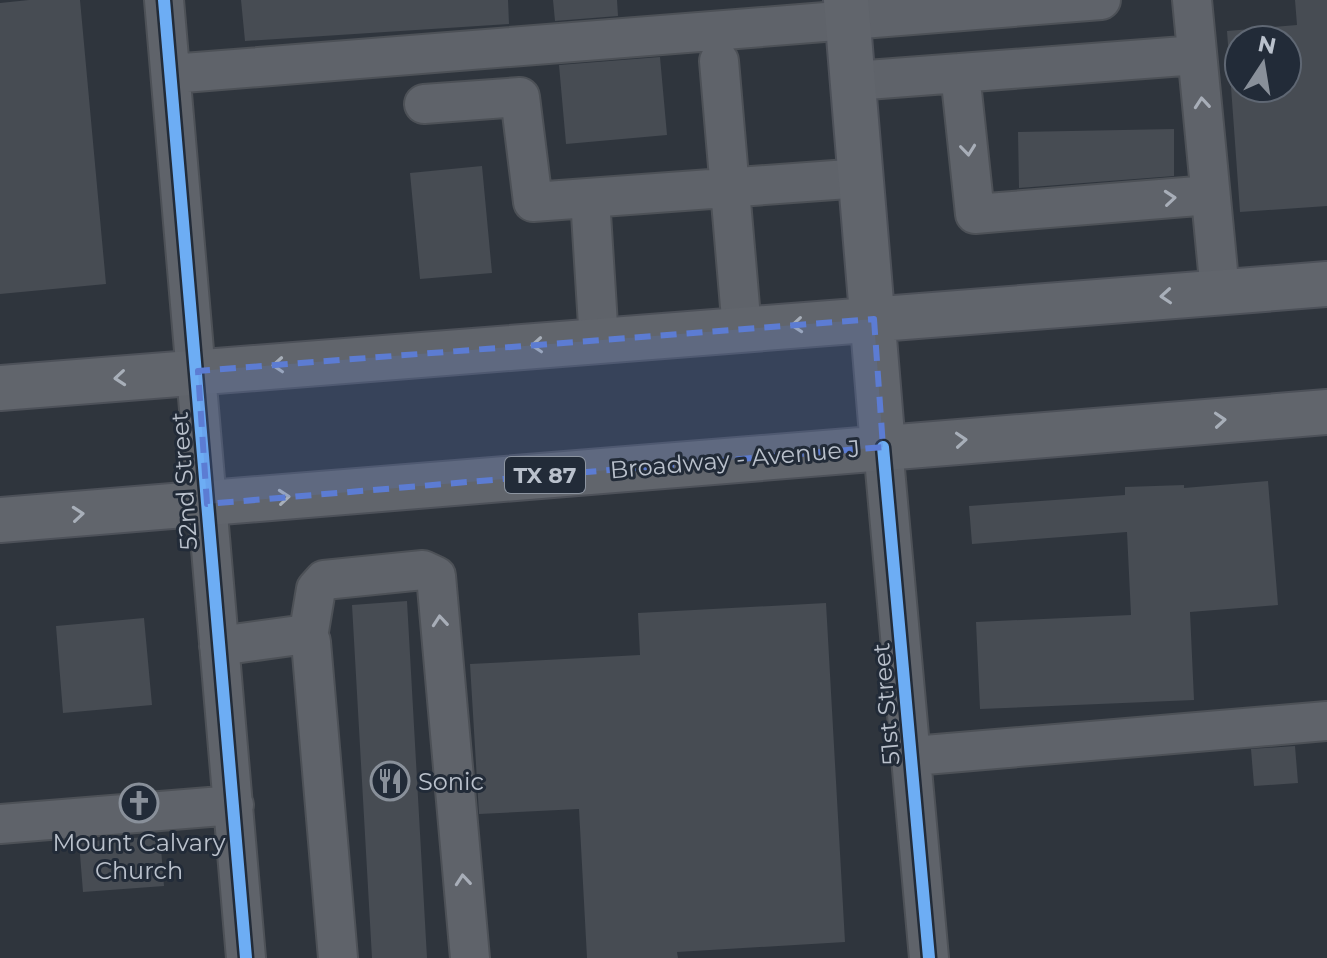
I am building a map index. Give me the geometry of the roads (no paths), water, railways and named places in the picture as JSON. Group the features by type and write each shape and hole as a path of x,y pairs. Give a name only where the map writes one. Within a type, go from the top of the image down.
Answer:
{"main road":[{"name":"51st Street","path":"847,10 883,447"},
{"path":"0,388 1327,284"},
{"name":"Broadway - Avenue J","path":"0,520 1327,412"}],"street":[{"name":"52nd Street","path":"164,0 246,958"},
{"path":"171,74 847,10 1101,0"},
{"path":"1192,0 1220,292"},
{"path":"854,81 1197,55"},
{"path":"719,61 742,330"},
{"path":"960,73 975,214 1210,195"},
{"path":"424,104 520,97 533,202 862,178"},
{"path":"590,198 599,341"},
{"name":"51st Street","path":"883,447 929,958"},
{"path":"338,958 308,637 316,589 324,580 423,570 436,576 470,958"},
{"path":"219,646 289,636 308,637"},
{"path":"913,756 1327,721"},
{"path":"0,824 234,805"}],"place":[{"name":"Sonic","path":"390,781"},
{"name":"Mount Calvary Church","path":"139,803"}]}
